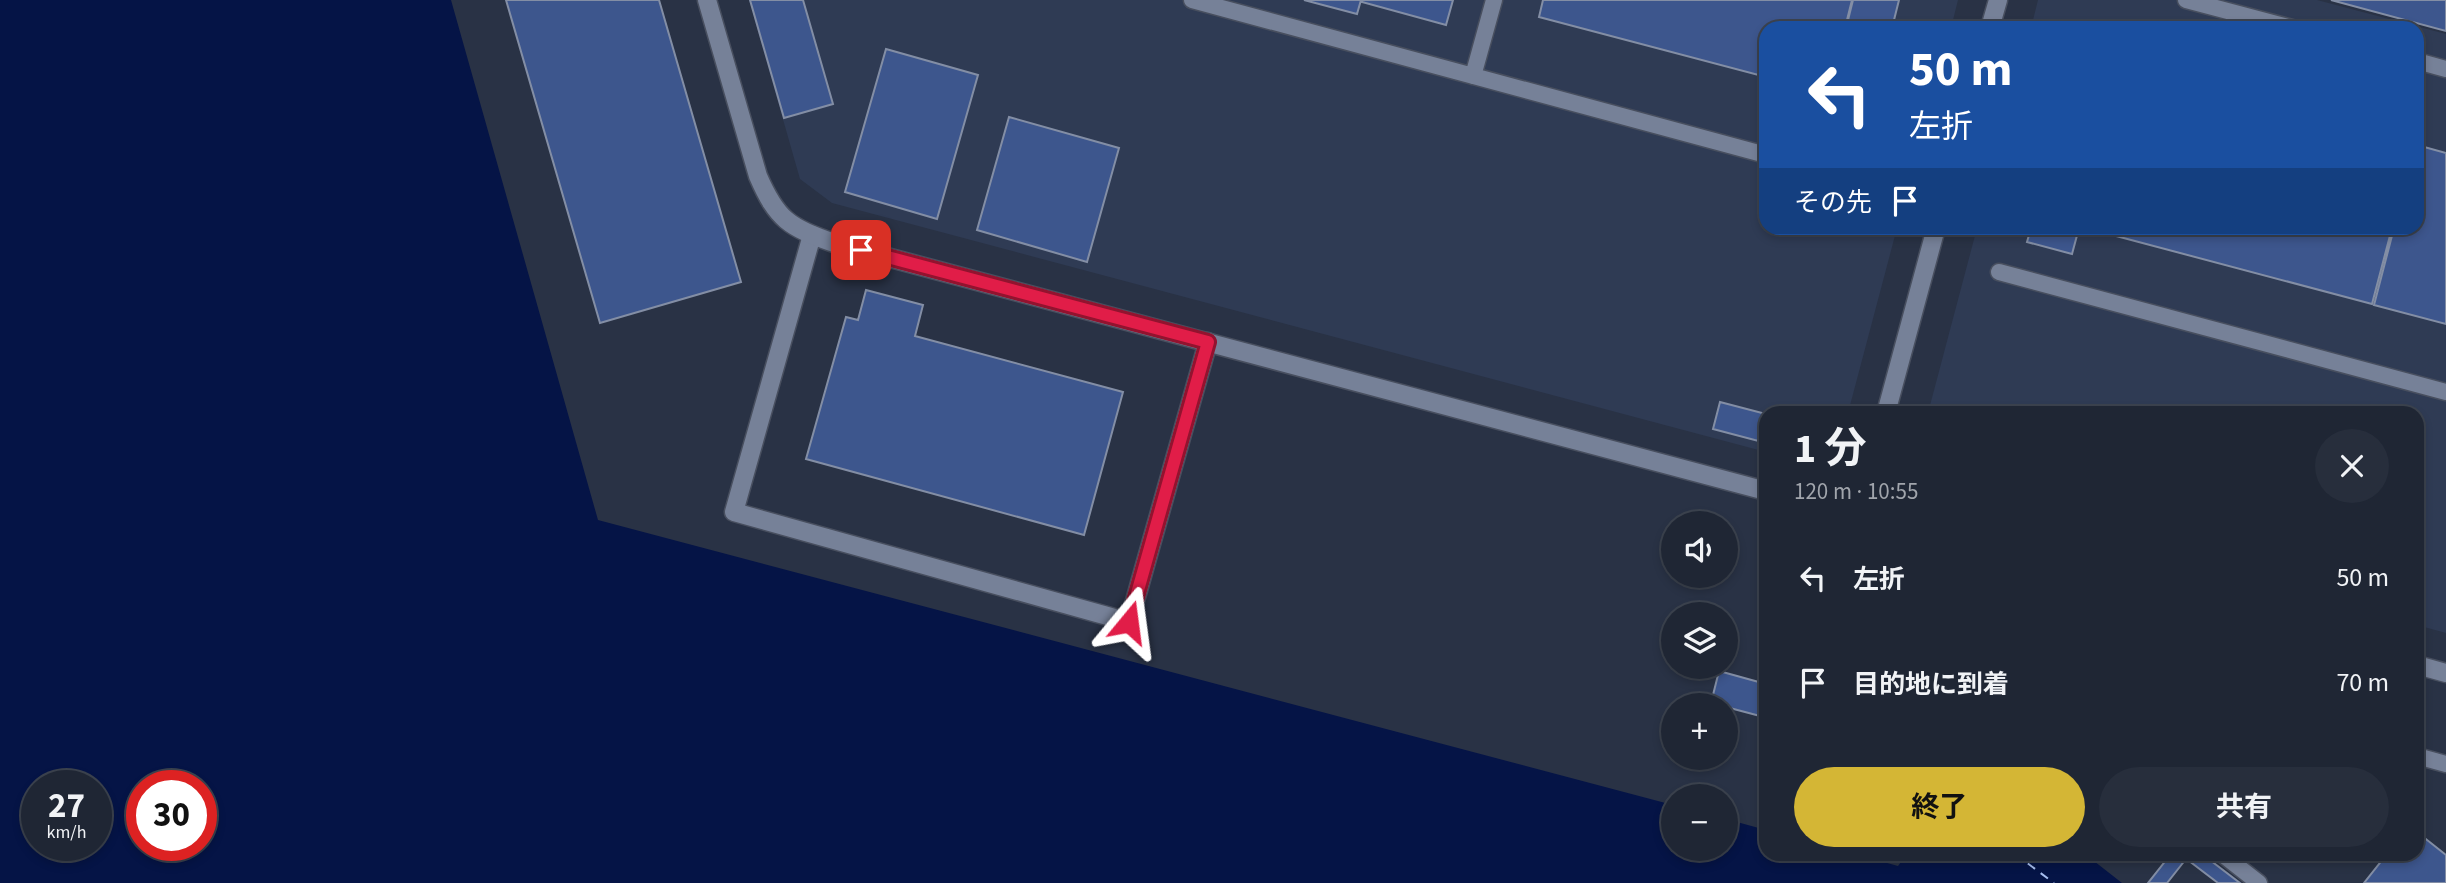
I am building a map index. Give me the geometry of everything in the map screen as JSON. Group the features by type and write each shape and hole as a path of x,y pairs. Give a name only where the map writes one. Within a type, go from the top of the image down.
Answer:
{"street":[{"path":"707,0 758,176 769,203 793,228 1759,489"},
{"path":"1992,21 1998,0"},
{"path":"812,235 734,512 1129,622 1208,342"},
{"path":"1888,406 1934,235"},
{"path":"2424,667 2446,673"}],"lane":[{"path":"1192,0 1759,153"},
{"path":"1473,76 1494,0"},
{"path":"2186,0 2266,21"},
{"path":"2424,63 2446,69"},
{"path":"1999,272 2446,392"},
{"path":"2424,758 2446,764"},
{"path":"2230,861 2259,883"}],"shaded area":[{"path":"0,0 451,0 598,520 1661,802 1661,861 1738,861 1738,822 1759,828 1759,861 1880,861 1898,866 1902,861 2094,861 2122,883 0,883"},
{"path":"749,0 1958,0 1953,21 1759,21 1759,235 1895,235 1850,406 1759,406 1759,450 832,203 800,179"},
{"path":"2038,0 2317,0 2397,21 2033,21"},
{"path":"2424,28 2446,34 2446,633 2424,627 2424,406 1930,406 1975,235 2424,235"}],"building":[{"path":"506,0 659,0 741,282 600,323"},
{"path":"750,0 803,0 833,104 784,118"},
{"path":"1304,0 1361,0 1357,14"},
{"path":"1362,0 1453,0 1446,25"},
{"path":"1543,0 1852,0 1847,21 1759,21 1759,75 1539,17"},
{"path":"1853,0 1899,0 1894,21 1848,21"},
{"path":"2331,0 2446,0 2446,31 2424,25 2424,21 2409,21"},
{"path":"886,49 978,75 937,219 845,192"},
{"path":"1009,117 1119,148 1087,262 977,230"},
{"path":"2424,147 2446,153 2446,324 2374,305 2392,235 2424,235"},
{"path":"2029,235 2077,235 2072,254 2027,242"},
{"path":"2112,235 2390,235 2372,304"},
{"path":"866,290 923,305 915,336 1123,392 1084,535 806,459 846,317 858,320"},
{"path":"1720,402 1759,412 1759,441 1713,429"},
{"path":"1738,676 1759,682 1759,716 1738,710 1738,693 1714,693 1717,679 1738,679"},
{"path":"2424,838 2446,855 2446,883 2364,883 2381,861 2424,861"},
{"path":"2165,861 2184,861 2167,883 2148,883"},
{"path":"2189,861 2211,861 2240,883 2218,883"}],"ferry route":[{"path":"2024,861 2054,883"}],"route":[{"path":"861,250 1208,342 1129,622"}]}
